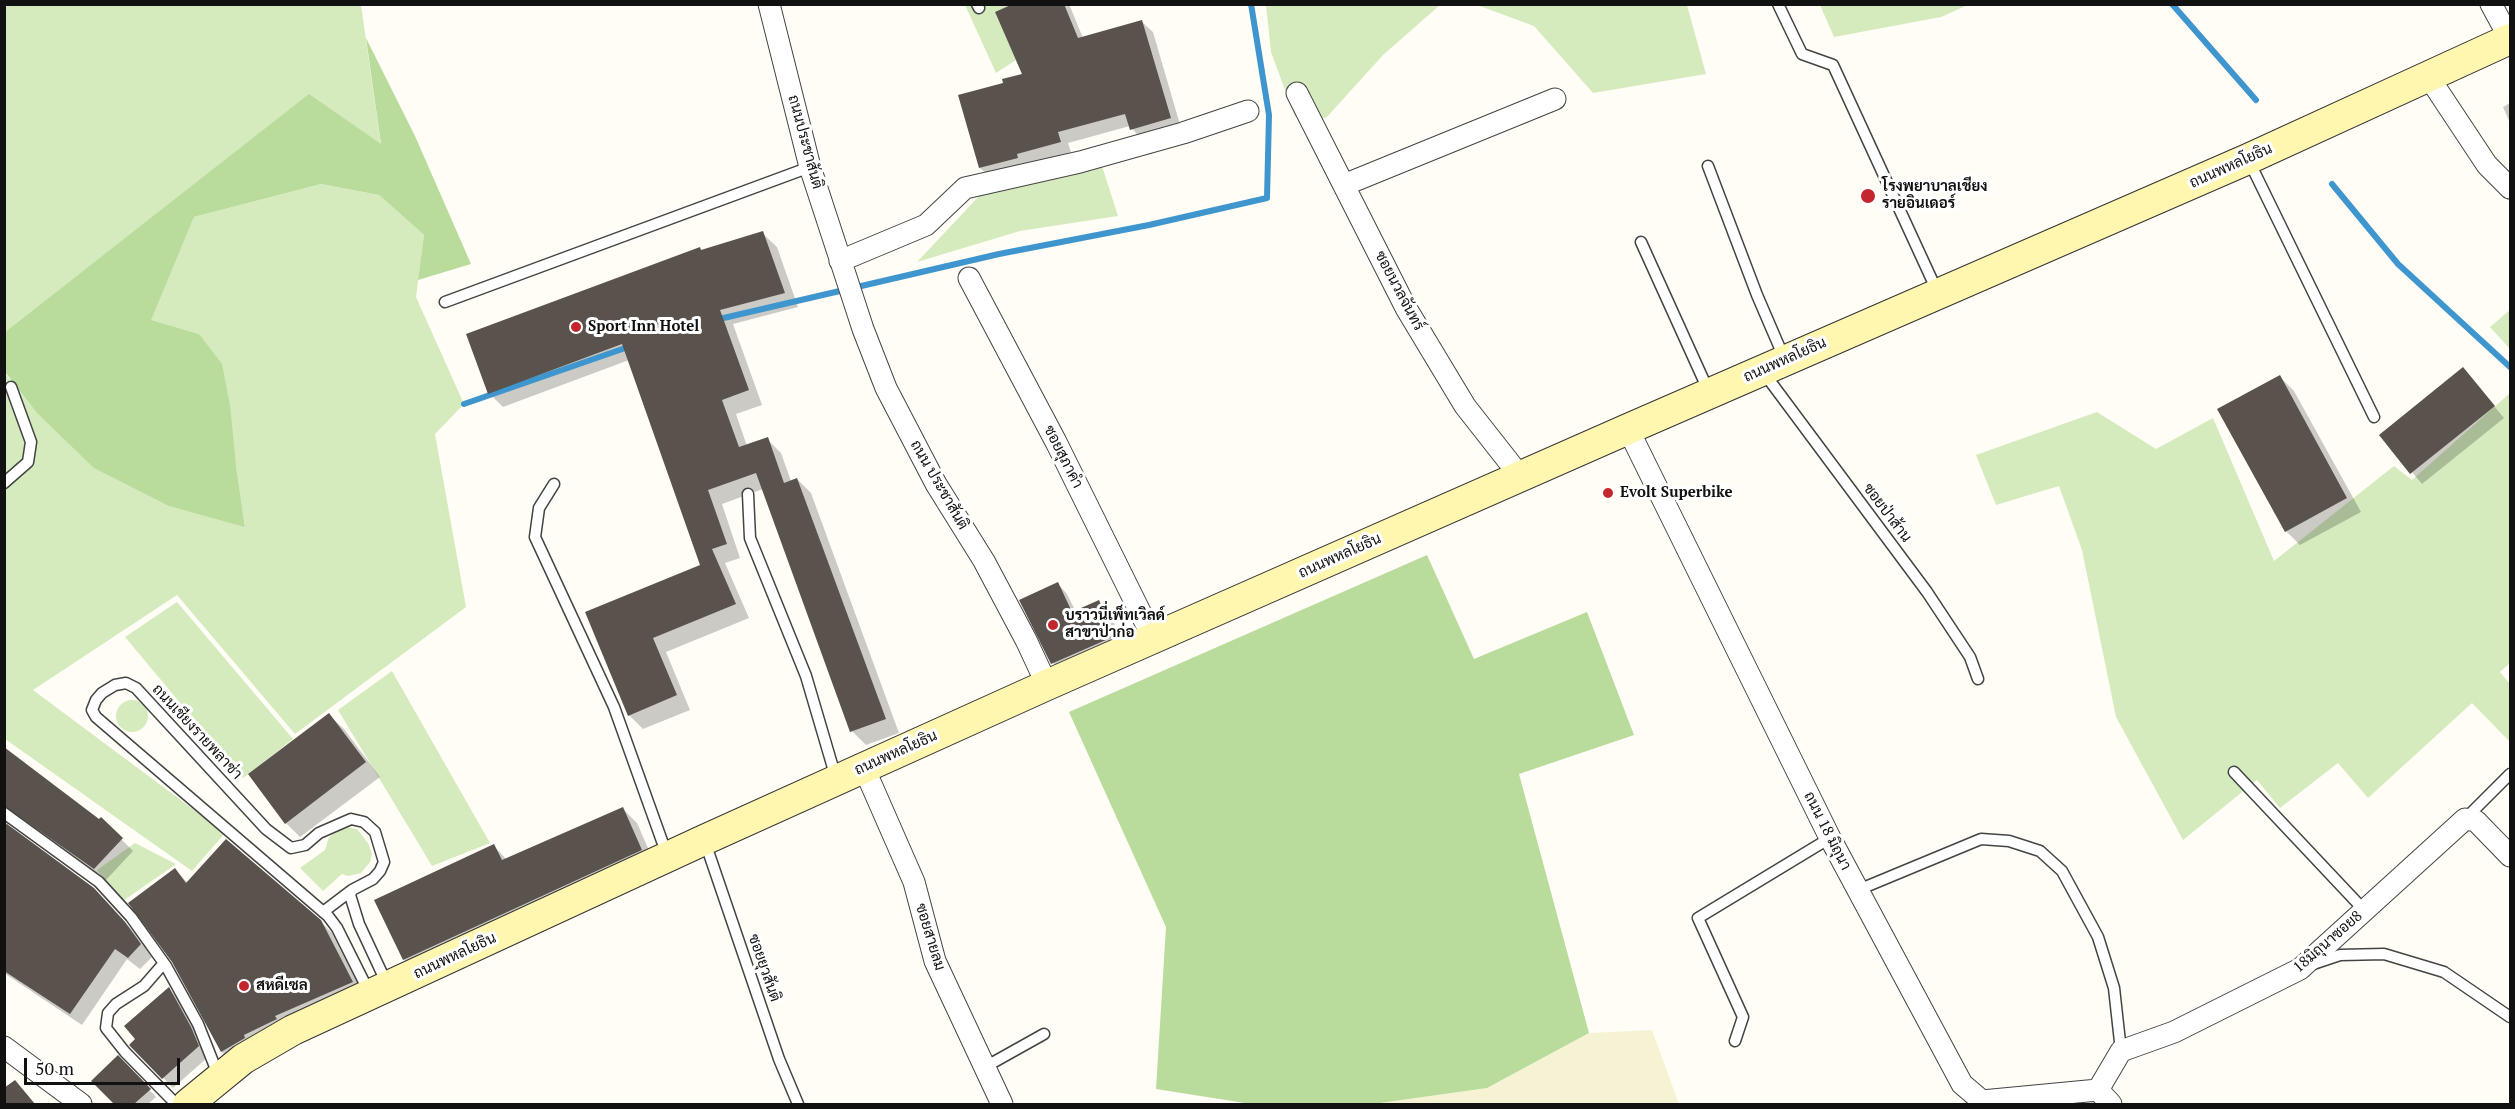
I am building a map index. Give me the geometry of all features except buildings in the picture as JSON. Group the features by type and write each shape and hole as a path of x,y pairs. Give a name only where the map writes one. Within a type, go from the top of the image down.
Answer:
{"main road":[{"name":"ถนนพหลโยธิน","path":"188,1104 243,1059 293,1030 704,840 1047,685 1520,476 2248,159 2510,39"}],"street":[{"name":"ถนนประชาสันติ","path":"769,4 810,167 846,279"},
{"path":"2491,4 2510,39"},
{"path":"2428,76 2487,165 2511,188"},
{"name":"ซอยนวลจันทร์","path":"1297,93 1406,308 1465,406 1520,476"},
{"path":"1344,185 1556,99"},
{"path":"846,279 927,225 965,188 1080,162 1183,133 1248,111"},
{"name":"ซอยสุภาคำ","path":"969,278 1056,442 1154,638"},
{"name":"ถนน ประชาสันติ","path":"846,279 886,388 936,484 984,561 1047,685"},
{"name":"ถนน 18 มิถุนา","path":"1628,429 1830,838 1962,1084 1979,1103 2104,1097"},
{"name":"ซอยสายลม","path":"864,768 914,882 935,961 1002,1104"},
{"path":"2465,819 2476,821 2511,856"},
{"name":"18มิถุนาซอย8","path":"2121,1051 2174,1032 2301,969 2465,819"},
{"path":"4,1047 81,1104"},
{"path":"2104,1097 2121,1051"}],"lane":[{"path":"1778,4 1803,54 1833,65 1938,294"},
{"path":"2248,159 2374,417"},
{"name":"ซอยป่าส้าน","path":"1708,166 1757,295 1774,365 1970,657 1978,679"},
{"path":"445,302 810,167"},
{"path":"1641,242 1709,393"},
{"path":"4,483 27,462 31,442 12,387"},
{"path":"554,484 539,508 536,537 614,707 668,857"},
{"path":"748,494 750,538 806,676 836,780"},
{"name":"ถนนเชียงรายพลาซ่า","path":"352,890 373,879 384,862 375,832 364,822 351,819 320,833 305,845 291,848 266,829 136,688 126,683 115,685 96,700 92,710 102,724 216,818 323,912 337,928 379,991"},
{"path":"2234,772 2364,910"},
{"path":"2465,819 2511,774"},
{"path":"4,813 99,882 131,916 164,963 198,1024 220,1078"},
{"path":"1735,1041 1743,1017 1698,918 1830,838"},
{"path":"1858,890 1981,839 2009,841 2040,851 2062,871 2098,938 2114,988 2121,1051"},
{"name":"ซอยยุวสันติ","path":"704,840 779,1059 798,1104"},
{"path":"352,890 350,896 379,991"},
{"path":"323,912 352,890"},
{"path":"2301,969 2340,955 2384,954 2444,972 2511,1017"},
{"path":"164,963 144,986 116,1004 108,1013 106,1028 176,1104"},
{"path":"985,1067 1044,1034"}],"shaded area":[{"path":"1652,1030 1679,1104 1373,1104 1487,1088 1589,1033"}],"green space":[{"path":"5,5 361,5 381,145 309,95 5,332"},
{"path":"965,5 1013,5 995,12 1016,60 996,73"},
{"path":"1266,5 1440,5 1383,55 1326,118 1295,117 1271,52"},
{"path":"1477,5 1687,5 1706,74 1593,93 1534,26"},
{"path":"1820,5 1968,5 1941,17 1834,37"},
{"path":"366,38 415,136 471,264 418,280 424,235 379,195 321,184 194,217 151,320 199,334 222,364 230,405 245,527 169,506 94,468 36,412 5,372 5,332 309,94 381,144"},
{"path":"1102,166 1118,216 1020,231 917,262 982,193"},
{"path":"321,184 379,195 424,235 416,297 464,404 435,434 466,607 295,734 177,595 33,690 225,833 192,871 5,739 4,372 36,412 245,526 236,465 199,334 150,320 194,217"},
{"path":"2510,310 2510,349 2490,327"},
{"path":"2510,393 2510,663 2500,672 2510,684 2510,742 2472,703 2368,798 2338,763 2280,808 2257,780 2183,840 2116,717 2082,550 2059,486 1996,505 1976,455 2097,412 2156,449 2213,418 2274,561 2394,466 2412,480"},
{"path":"1427,555 1474,659 1587,612 1634,735 1519,774 1589,1033 1487,1088 1373,1104 1251,1104 1156,1089 1166,927 1069,712"},
{"path":"177,602 293,739 243,778 125,637"},
{"path":"392,671 490,843 432,866 338,710"},
{"path":"132,700 143,705 148,716 143,727 132,732 121,727 116,716 121,705"},
{"path":"345,827 357,829 368,843 372,854 370,862 361,873 348,876 342,874 323,891 300,868 325,850 329,837"},
{"path":"135,843 176,864 123,901 97,870"}],"waterway":[{"path":"715,320 999,254 1149,225 1267,198 1269,115 1251,4"},
{"path":"2172,4 2256,100"},
{"path":"2332,184 2398,264 2510,367"},
{"path":"464,404 631,346"}],"place":[{"name":"โรงพยาบาลเชียง รายอินเดอร์","path":"1868,196"},
{"name":"Sport Inn Hotel","path":"576,327"},
{"name":"Evolt Superbike","path":"1608,493"},
{"name":"บราวนี่เพ็ทเวิลด์ สาขาป่าก่อ","path":"1053,625"},
{"name":"สหดีเซล","path":"244,986"}]}
